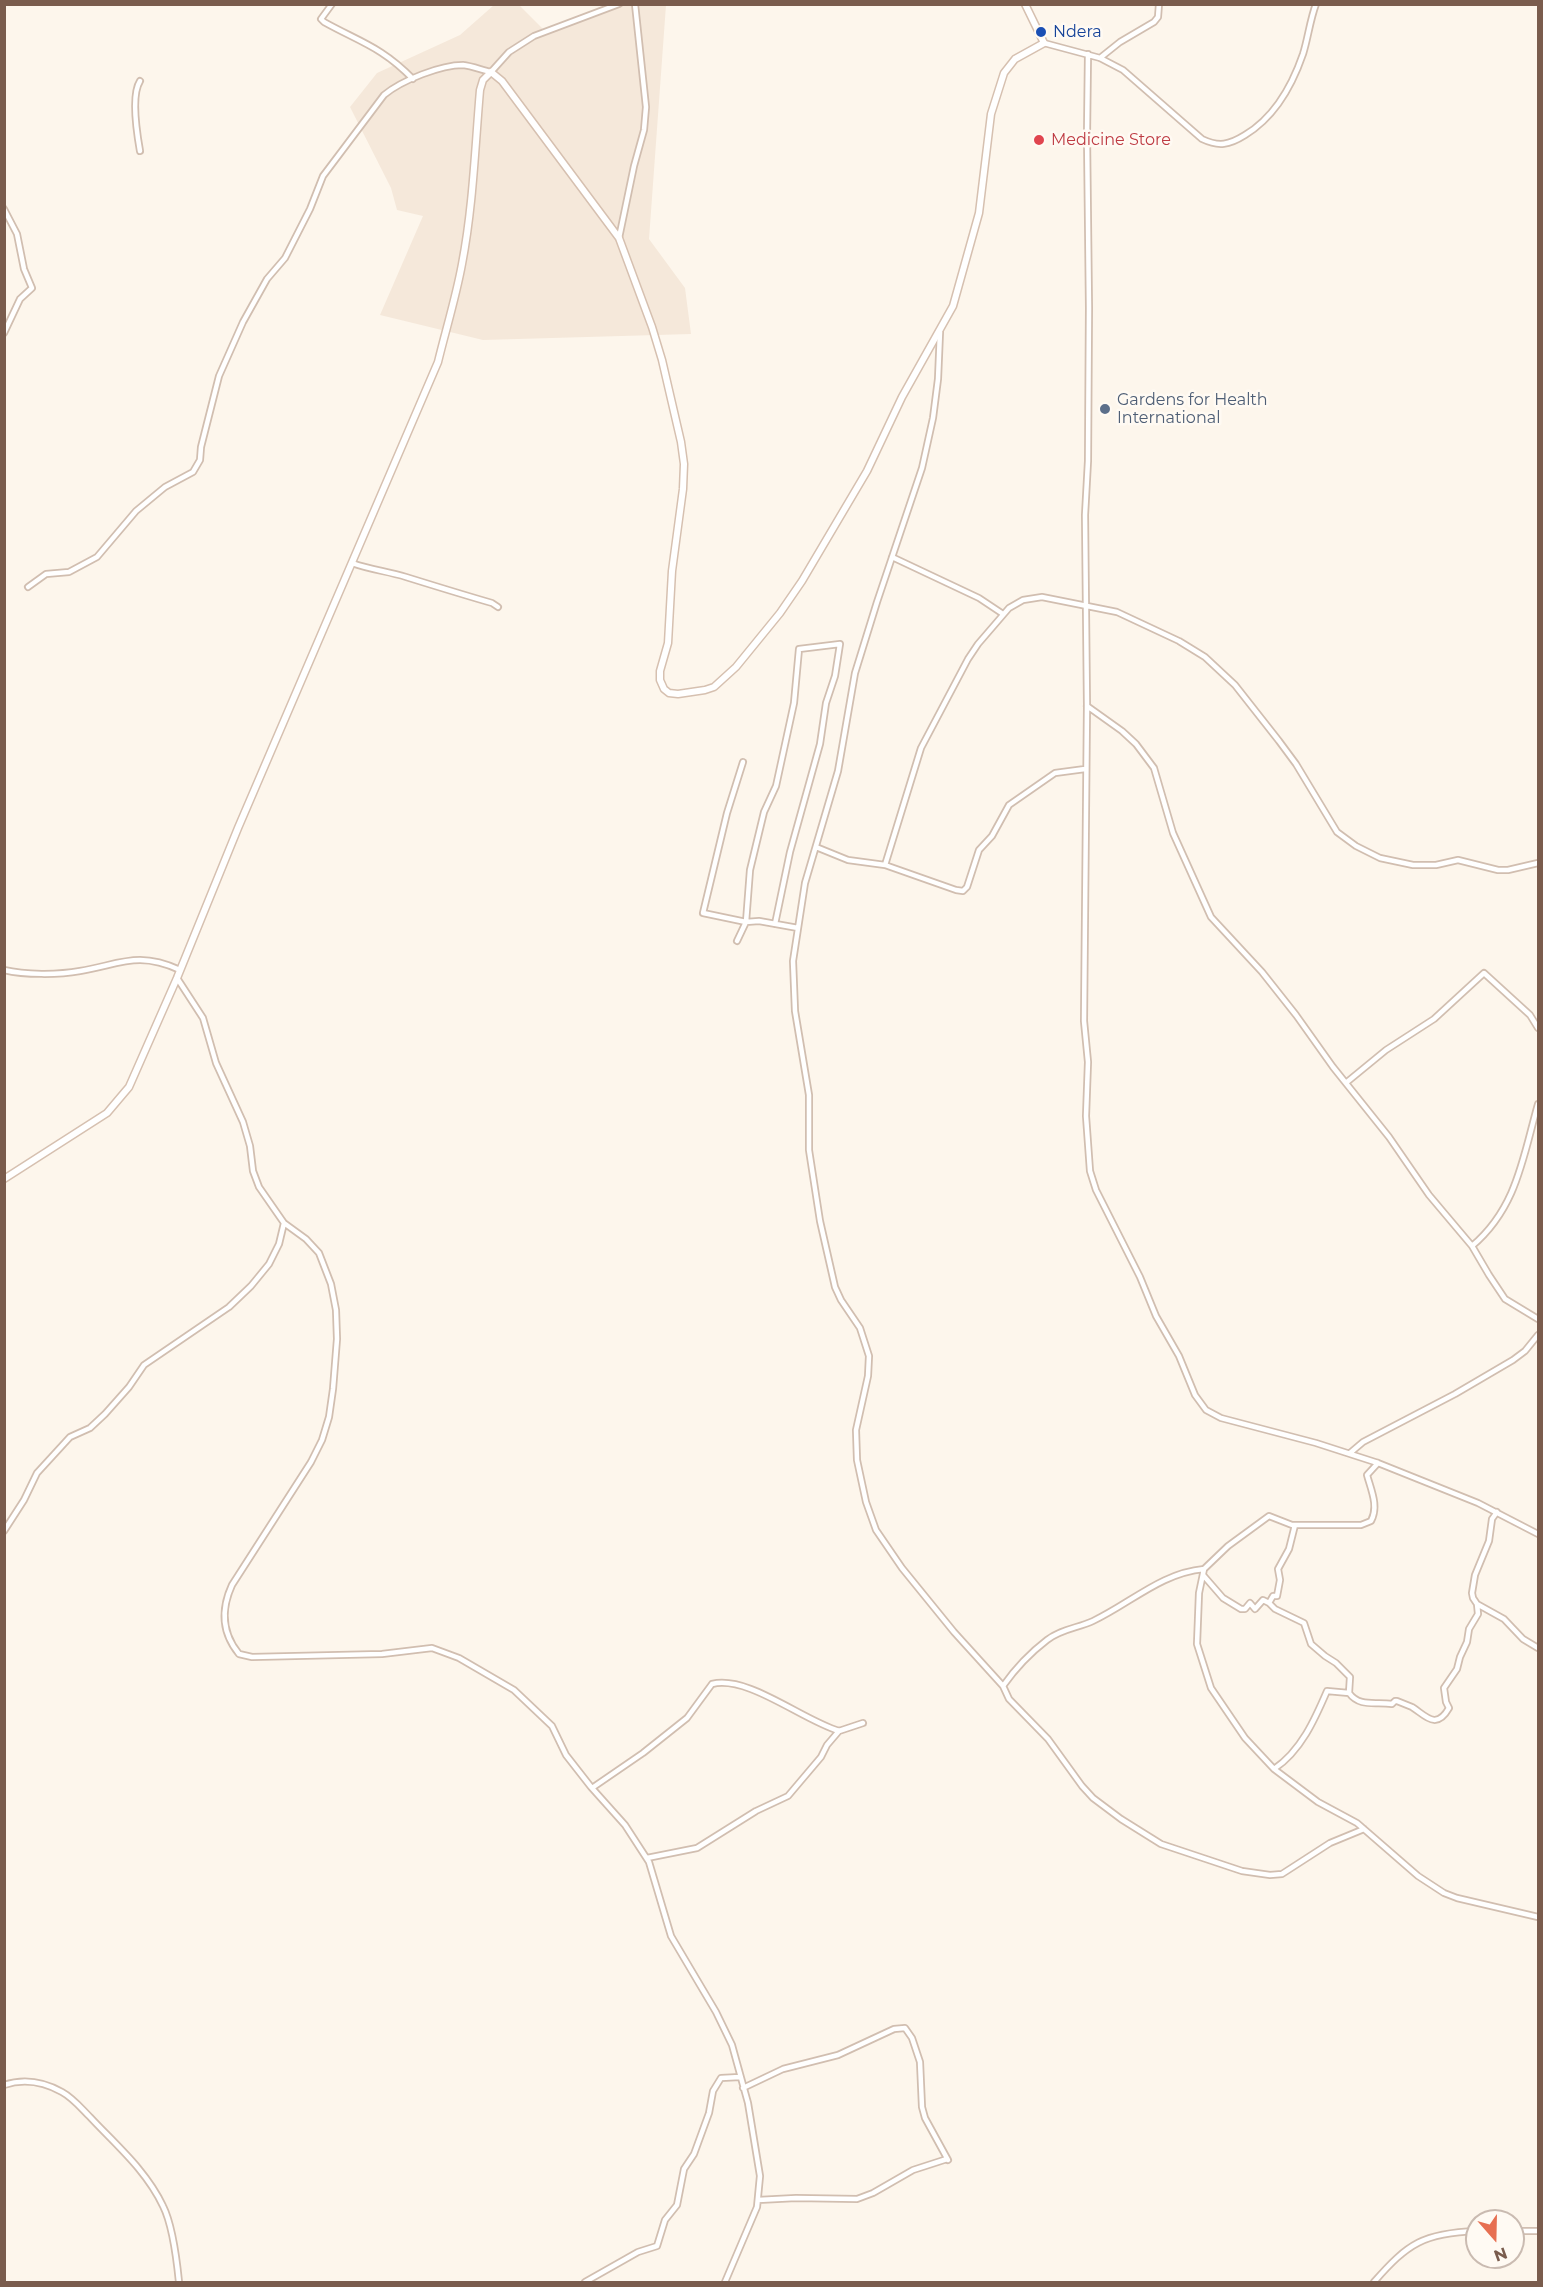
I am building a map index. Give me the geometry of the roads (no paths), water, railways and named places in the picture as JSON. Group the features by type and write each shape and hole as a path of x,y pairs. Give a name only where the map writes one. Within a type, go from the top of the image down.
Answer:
{"main road":[{"path":"4,1179 106,1113 120,1100 129,1087 177,978 431,381 446,335 468,224 480,86 491,72 502,81 521,104 619,238 662,360 684,464 672,571 668,643 660,671 660,680 664,689 669,693 678,694 705,690 721,682 736,668 780,613 802,581 867,471 902,397 940,332 953,306 979,213 991,114 998,88 1004,73 1015,59 1044,44 1025,4"}],"street":[{"path":"332,4 321,19 324,22 382,51 395,60 413,79"},
{"path":"28,587 46,574 69,572 92,561 108,546 136,511 165,487 189,476 196,467 201,454 212,399 223,366 240,333 243,322 267,279 285,258 310,209 323,176 384,95 398,85 451,67 465,65 491,72 509,52 534,36 619,4"},
{"path":"619,238 644,130 646,107 635,4"},
{"path":"1100,58 1108,49 1155,22 1158,17 1159,4"},
{"path":"1044,44 1088,54 1123,70 1202,139 1214,145 1242,137 1261,124 1279,103 1294,78 1316,4"},
{"path":"1088,54 1089,319 1088,460 1085,514 1087,705 1084,1021 1088,1062 1086,1116 1090,1171 1096,1190 1140,1277 1156,1316 1179,1356 1195,1395 1206,1410 1221,1418 1378,1462 1497,1512 1539,1534"},
{"path":"140,151 136,100 138,85 141,81"},
{"path":"4,209 17,234 24,269 32,288 20,299 4,333"},
{"path":"940,332 938,379 933,418 922,468 855,673 838,771 805,883 793,961 795,1011 809,1095 809,1150 816,1196 835,1287 860,1328 870,1356 856,1430 857,1460 866,1502 876,1530 902,1569 954,1632 1003,1686 1009,1699 1048,1739 1082,1786 1114,1814 1161,1844 1242,1871 1270,1875 1282,1874 1330,1843 1364,1829"},
{"path":"892,557 971,594 1003,614"},
{"path":"352,563 492,603 498,607"},
{"path":"885,865 904,798 925,738 968,659 1003,614 1016,603 1030,598 1053,599 1117,612 1185,645 1212,662 1235,685 1290,756 1337,832 1356,846 1380,858 1413,865 1436,865 1458,860 1498,870 1508,870 1539,863"},
{"path":"737,941 746,922 750,870 764,812 776,786 794,703 795,666 799,649 840,644 835,676 826,703 820,744 790,852 775,924"},
{"path":"1087,705 1136,744 1154,768 1173,833 1211,917 1262,972 1296,1014 1333,1067 1389,1137 1429,1195 1472,1246 1505,1299 1539,1319"},
{"path":"743,762 727,813 703,913 746,922 759,921 798,928"},
{"path":"816,847 848,860 885,865 963,891 967,887 979,850 992,836 1009,806 1055,773 1085,769"},
{"path":"4,970 29,973 78,972 130,960 143,960 155,961 180,970"},
{"path":"1347,1082 1386,1050 1434,1019 1484,973 1530,1015 1539,1028"},
{"path":"177,978 203,1018 216,1063 243,1122 250,1146 253,1171 259,1187 284,1223 314,1247 323,1261 331,1284 337,1339 330,1410 316,1452 232,1585 226,1599 224,1620 230,1641 239,1654 252,1657 382,1654 432,1648 514,1690 552,1726 566,1755 625,1825 647,1858 671,1936 732,2045 758,2158 760,2176 758,2200 751,2224 725,2283"},
{"path":"1472,1246 1493,1226 1513,1193 1539,1104"},
{"path":"4,1531 24,1500 37,1473 70,1437 90,1428 105,1414 144,1365 229,1307 251,1286 269,1264 279,1244 284,1223"},
{"path":"1350,1453 1363,1442 1455,1394 1513,1360 1525,1351 1539,1335"},
{"path":"1003,1686 1012,1673 1034,1651 1057,1633 1091,1622 1129,1602 1156,1583 1204,1569 1264,1518 1269,1516 1294,1525 1361,1525 1371,1521 1373,1493 1367,1475 1378,1462"},
{"path":"1203,1575 1222,1598 1241,1609 1245,1609 1250,1603 1255,1609 1263,1600 1275,1609 1304,1623 1311,1644 1350,1677 1349,1693 1355,1701 1362,1703 1383,1701 1392,1704 1397,1701 1414,1708 1425,1719 1435,1719 1446,1713 1449,1708 1444,1688 1457,1669 1467,1642 1469,1629 1478,1614 1472,1593 1475,1575 1489,1541 1492,1519 1497,1512"},
{"path":"1269,1604 1280,1590 1278,1567 1289,1550 1294,1525"},
{"path":"1204,1569 1199,1593 1197,1644 1210,1688 1245,1738 1274,1769 1318,1802 1346,1816 1364,1829 1405,1866 1444,1893 1539,1917"},
{"path":"1477,1604 1504,1619 1523,1640 1539,1648"},
{"path":"592,1788 644,1753 687,1718 712,1684 722,1682 756,1690 839,1731"},
{"path":"1274,1769 1296,1750 1316,1719 1327,1690 1349,1693"},
{"path":"647,1858 697,1848 756,1811 788,1796 821,1757 827,1745 839,1731 863,1724"},
{"path":"743,2088 783,2069 838,2055 894,2029 905,2028 912,2038 920,2062 922,2107 925,2118 947,2159 913,2170 873,2193 857,2199 758,2200"},
{"path":"585,2283 638,2252 657,2246 666,2220 677,2205 684,2169 694,2154 718,2080 726,2077 740,2077"},
{"path":"4,2085 18,2081 34,2082 65,2094 132,2161 154,2189 164,2208 179,2283"},
{"path":"1374,2283 1399,2254 1419,2241 1444,2234 1465,2232"}],"place":[{"name":"Ndera","path":"1041,32"},
{"name":"Medicine Store","path":"1039,140"},
{"name":"Gardens for Health International","path":"1105,409"}]}
